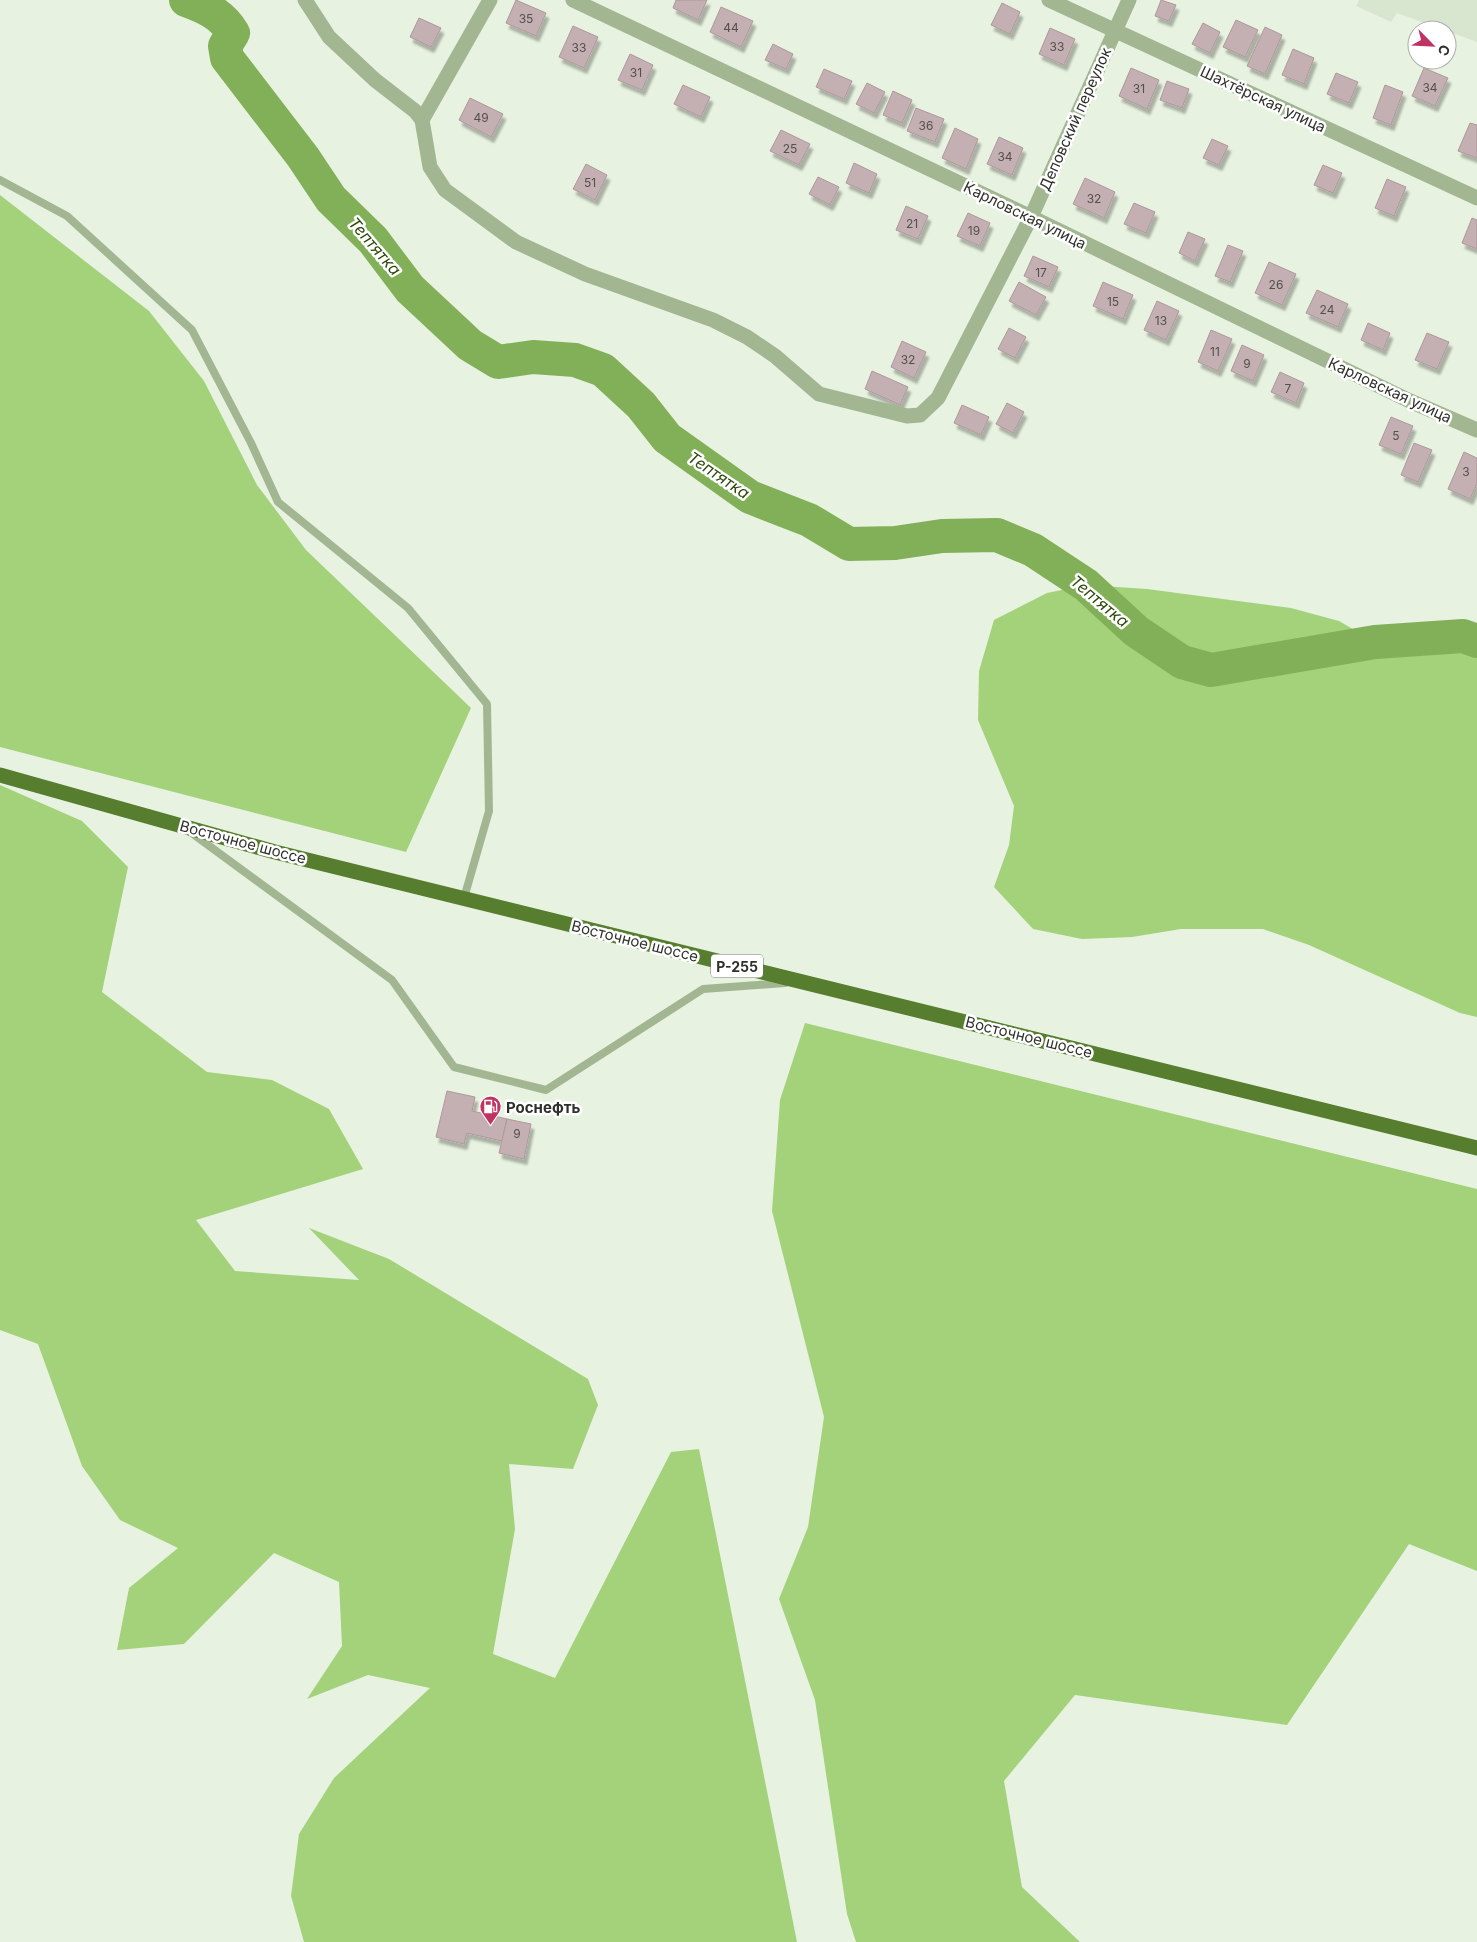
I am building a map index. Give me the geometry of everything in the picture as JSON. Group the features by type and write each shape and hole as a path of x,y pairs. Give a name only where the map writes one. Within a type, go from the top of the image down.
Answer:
{"highway":[{"name":"Восточное шоссе","path":"0,774 275,852 1477,1148"}],"street":[{"path":"305,0 329,37 375,80 415,111 422,120 490,0"},
{"name":"Карловская улица","path":"573,0 1030,217 1410,401 1477,430"},
{"name":"Шахтёрская улица","path":"1049,0 1477,198"},
{"name":"Деповский переулок","path":"422,120 426,153 430,167 445,190 516,242 585,274 713,320 747,337 775,356 819,394 907,416 920,415 938,398 1030,217 1129,0"}],"lane":[{"path":"0,180 67,216 192,330 251,443 278,502 408,608 487,704 489,811 464,898"},
{"path":"181,825 392,980 454,1067 463,1070 546,1090 703,989 800,981"}],"shaded area":[{"path":"1359,0 1477,0 1477,42 1457,35 1457,20 1416,20 1397,13 1391,22 1356,6"}],"green space":[{"path":"0,195 149,311 204,381 257,485 306,550 471,708 406,852 0,747"},
{"path":"1086,585 1147,589 1291,608 1339,621 1375,642 1420,632 1463,636 1477,634 1477,1017 1460,1013 1309,945 1263,929 1181,929 1132,937 1082,939 1033,929 994,887 1009,845 1014,806 978,720 979,671 994,620 1047,593"},
{"path":"0,785 82,821 128,867 102,992 207,1072 272,1080 329,1109 363,1169 196,1220 235,1271 359,1280 309,1228 389,1259 588,1379 598,1405 573,1469 509,1464 515,1529 493,1654 555,1678 671,1452 699,1449 797,1942 304,1942 291,1896 299,1834 334,1778 430,1688 368,1675 307,1699 342,1646 339,1582 274,1553 184,1644 117,1650 129,1588 178,1548 120,1520 82,1466 38,1344 0,1330"},
{"path":"805,1023 1477,1189 1477,1571 1409,1544 1287,1725 1075,1695 1004,1781 1022,1887 1080,1942 856,1942 847,1914 815,1700 779,1599 808,1527 824,1417 772,1211 780,1100"}],"building":[{"path":"516,0 546,13 536,36 506,23"},
{"path":"676,0 707,0 698,20 673,8"},
{"path":"1161,0 1176,5 1169,21 1155,16"},
{"path":"1002,3 1020,12 1010,34 991,25"},
{"path":"721,7 753,21 741,47 710,32"},
{"path":"419,18 441,28 431,47 410,37"},
{"path":"1236,20 1258,30 1245,57 1223,47"},
{"path":"1203,23 1220,32 1210,53 1192,44"},
{"path":"573,26 598,37 584,68 559,57"},
{"path":"1265,27 1282,35 1265,74 1247,66"},
{"path":"1050,28 1075,39 1064,65 1039,54"},
{"path":"773,44 793,54 786,69 765,60"},
{"path":"1293,49 1314,58 1304,84 1282,75"},
{"path":"630,54 653,65 642,90 618,80"},
{"path":"1131,68 1159,80 1147,109 1119,96"},
{"path":"824,69 852,81 844,99 816,87"},
{"path":"1423,70 1429,70 1448,78 1435,106 1412,96"},
{"path":"1336,73 1358,82 1349,103 1327,94"},
{"path":"1167,81 1189,89 1182,108 1160,100"},
{"path":"867,83 885,92 874,113 856,104"},
{"path":"683,85 710,97 701,117 674,104"},
{"path":"1385,85 1403,92 1391,125 1373,118"},
{"path":"893,91 912,100 902,123 883,115"},
{"path":"470,98 503,114 491,137 459,120"},
{"path":"916,108 944,119 935,142 907,131"},
{"path":"1470,123 1477,125 1477,158 1458,151"},
{"path":"955,128 978,139 966,169 942,158"},
{"path":"781,130 810,144 799,165 770,151"},
{"path":"999,137 1023,148 1012,175 987,164"},
{"path":"1212,139 1228,146 1219,165 1203,158"},
{"path":"854,163 877,174 869,193 846,183"},
{"path":"586,164 607,175 595,200 573,189"},
{"path":"1323,165 1342,173 1333,193 1314,185"},
{"path":"818,177 839,187 830,205 809,194"},
{"path":"1085,178 1115,192 1104,218 1073,204"},
{"path":"1387,179 1406,187 1394,216 1375,208"},
{"path":"1134,203 1155,212 1146,233 1124,224"},
{"path":"906,206 928,216 918,239 896,230"},
{"path":"968,213 990,223 980,246 957,236"},
{"path":"1472,218 1477,220 1477,249 1462,243"},
{"path":"1188,232 1205,239 1195,261 1179,253"},
{"path":"1228,245 1243,251 1230,282 1215,276"},
{"path":"1033,256 1058,267 1049,287 1024,276"},
{"path":"1269,262 1296,274 1282,305 1255,293"},
{"path":"1019,282 1046,297 1036,315 1009,301"},
{"path":"1103,282 1133,295 1123,319 1093,306"},
{"path":"1317,290 1348,304 1338,327 1306,313"},
{"path":"1157,301 1179,311 1166,340 1144,330"},
{"path":"1368,323 1390,333 1383,350 1361,340"},
{"path":"1009,328 1026,337 1015,358 998,349"},
{"path":"1211,330 1232,339 1218,371 1198,362"},
{"path":"1427,333 1449,342 1437,369 1415,360"},
{"path":"902,341 926,352 914,378 891,367"},
{"path":"1242,345 1264,355 1253,381 1231,371"},
{"path":"872,371 908,387 900,405 865,389"},
{"path":"1280,372 1304,383 1296,403 1271,392"},
{"path":"1007,403 1024,412 1013,433 996,424"},
{"path":"962,405 989,417 981,435 954,423"},
{"path":"1391,417 1413,426 1401,454 1379,445"},
{"path":"1414,443 1432,450 1418,482 1401,475"},
{"path":"1464,452 1477,458 1477,484 1470,499 1448,489"},
{"path":"447,1091 475,1097 472,1111 507,1119 502,1141 467,1133 464,1144 436,1137"},
{"path":"507,1119 531,1124 524,1159 499,1153"}],"waterway":[{"name":"Тептятка","path":"186,0 212,12 229,26 233,33 225,46 227,58 303,157 331,199 373,240 410,289 470,345 498,362 533,357 575,360 603,370 641,405 667,438 750,497 809,520 849,544 895,543 942,536 997,535 1033,550 1086,585 1136,631 1182,662 1211,670 1375,642 1463,636 1477,641"}],"place":[{"name":"Роснефть","path":"490,1126"}]}
